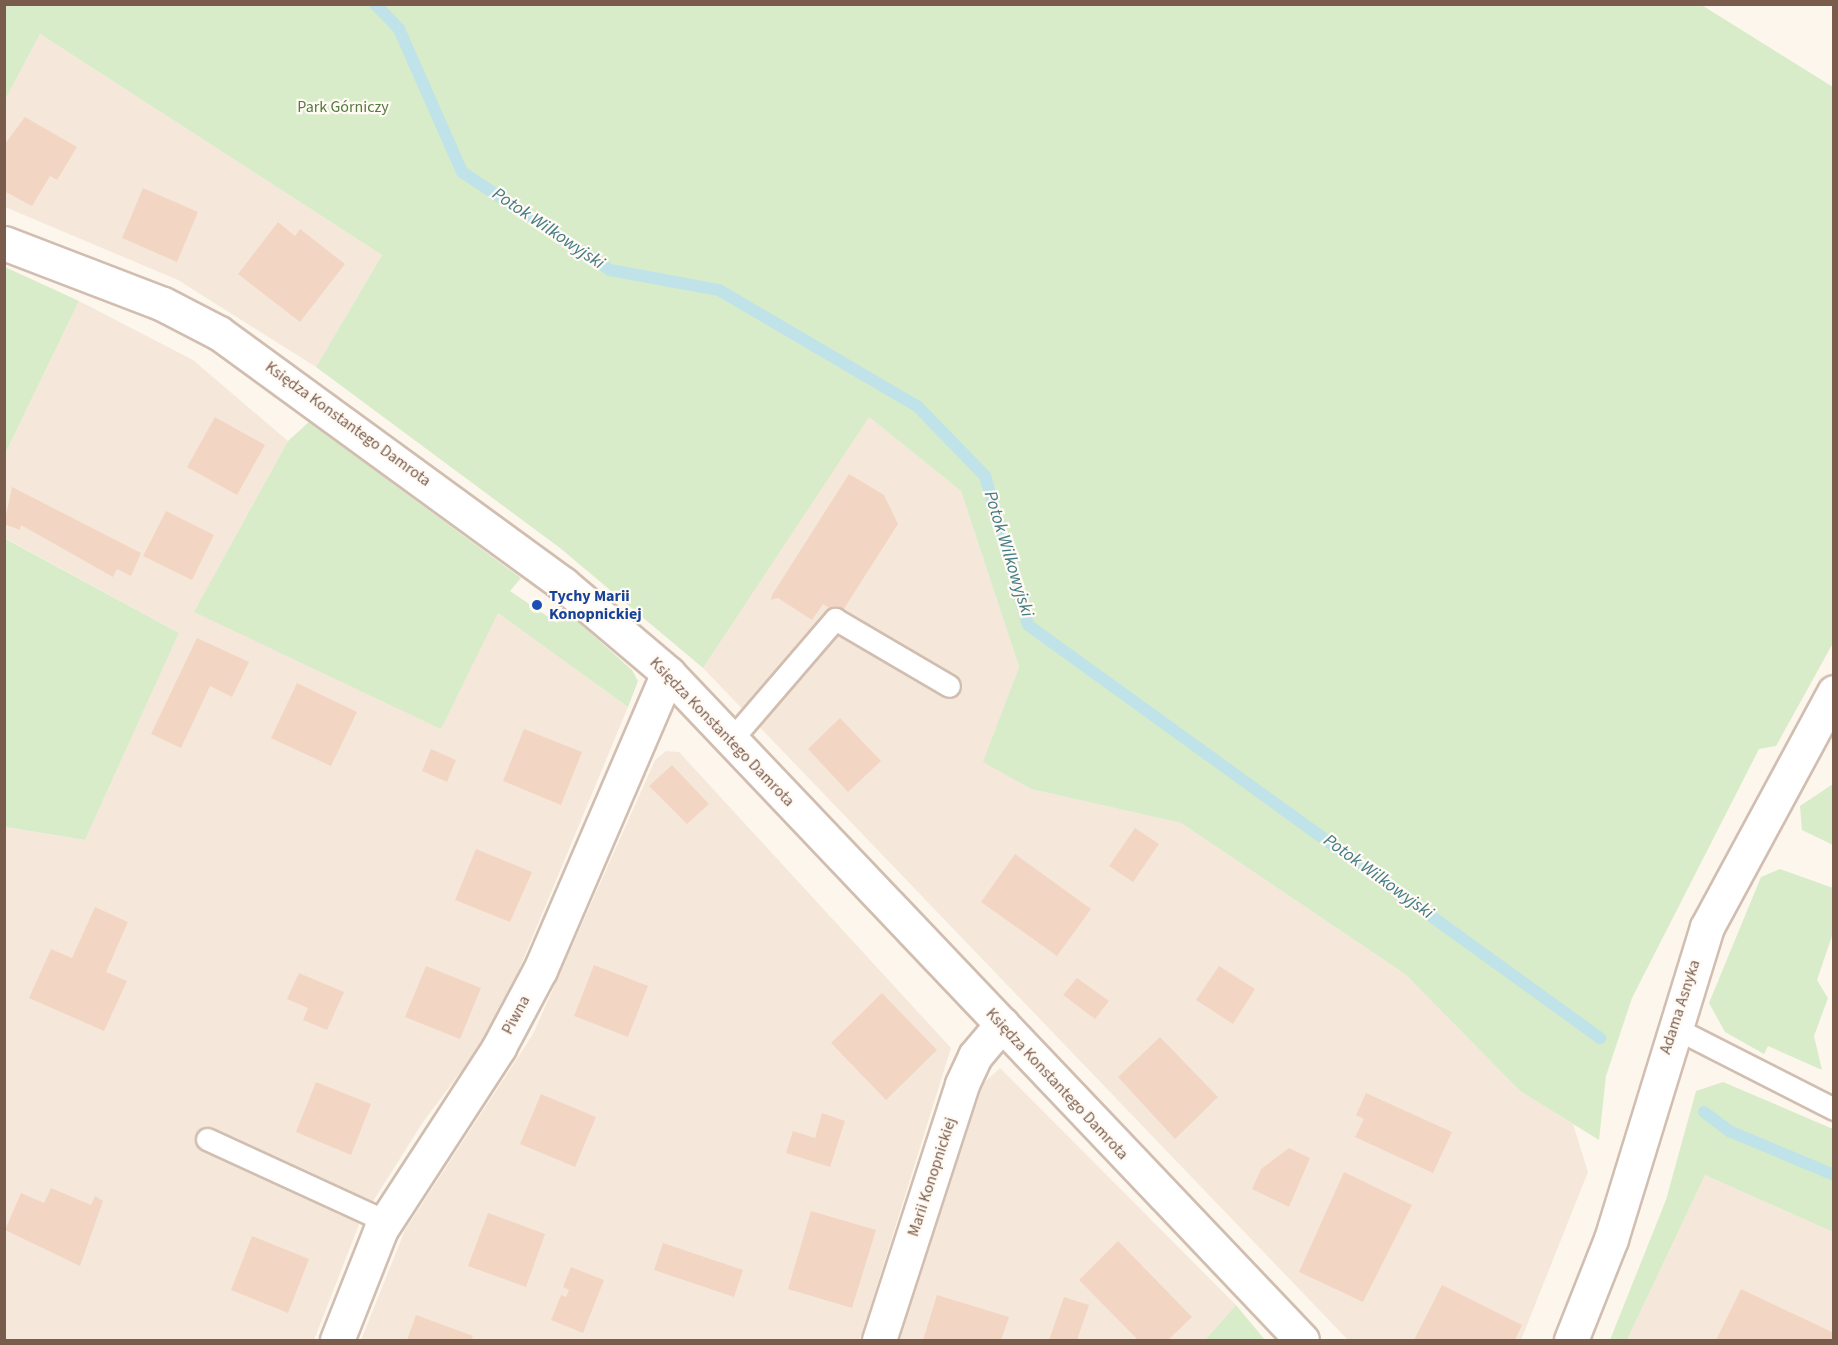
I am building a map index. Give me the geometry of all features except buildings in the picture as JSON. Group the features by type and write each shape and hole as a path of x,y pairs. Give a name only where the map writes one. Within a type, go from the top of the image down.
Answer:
{"street":[{"name":"Księdza Konstantego Damrota","path":"4,243 163,304 219,333 513,543 668,673 1302,1341"},
{"name":"Piwna","path":"336,1341 386,1221 499,1047 540,970 668,673"},
{"name":"Adama Asnyka","path":"1572,1341 1611,1239 1673,1027 1707,927 1833,692"},
{"name":"Marii Konopnickiej","path":"879,1341 962,1084 975,1056 1002,1024"}],"lane":[{"path":"731,740 835,619 949,686"},
{"path":"1673,1027 1833,1109"},
{"path":"207,1139 386,1221"}],"shaded area":[{"path":"40,34 382,255 316,367 178,280 5,207 5,100"},
{"path":"79,301 193,360 288,441 195,612 497,612 628,707 496,1025 423,1122 360,1222 314,1340 5,1340 4,827 85,840 179,633 5,538 5,454"},
{"path":"868,416 961,491 1019,667 984,762 1031,789 1181,823 1405,974 1520,1091 1573,1124 1588,1172 1521,1340 1348,1340 703,668"},
{"path":"666,751 679,752 951,1048 860,1340 361,1340 405,1230 533,1034 655,760"},
{"path":"1000,1068 1236,1305 1205,1340 894,1340 976,1090"},
{"path":"1705,1175 1833,1232 1833,1340 1627,1340"}],"green space":[{"name":"Park Górniczy","path":"5,4 1700,4 1833,87 1833,643 1776,746 1759,749 1632,998 1606,1076 1599,1140 1520,1091 1405,974 1181,823 1031,789 983,762 1019,667 961,491 869,417 703,668 560,548 316,367 382,255 40,34 5,100"},
{"path":"5,267 79,301 5,454"},
{"path":"309,422 521,578 510,591 557,623 565,610 632,670 638,681 628,707 498,613 441,729 194,612 288,441"},
{"path":"4,538 179,633 85,840 5,827"},
{"path":"1833,784 1833,845 1802,830 1800,806"},
{"path":"1780,869 1833,888 1833,933 1817,980 1828,998 1814,1036 1822,1070 1768,1046 1764,1054 1725,1032 1709,1003 1761,877"},
{"path":"1723,1082 1833,1129 1833,1232 1705,1175 1627,1340 1610,1340 1666,1200 1696,1091"},
{"path":"1236,1305 1265,1340 1205,1340"}],"waterway":[{"name":"Potok Wilkowyjski","path":"375,4 399,29 462,172 610,270 719,290 917,406 985,476 1028,625 1600,1038"},
{"name":"Potok Wilkowyjski","path":"1704,1112 1729,1131 1834,1175"}],"place":[{"name":"Tychy Marii Konopnickiej","path":"537,605"}]}
